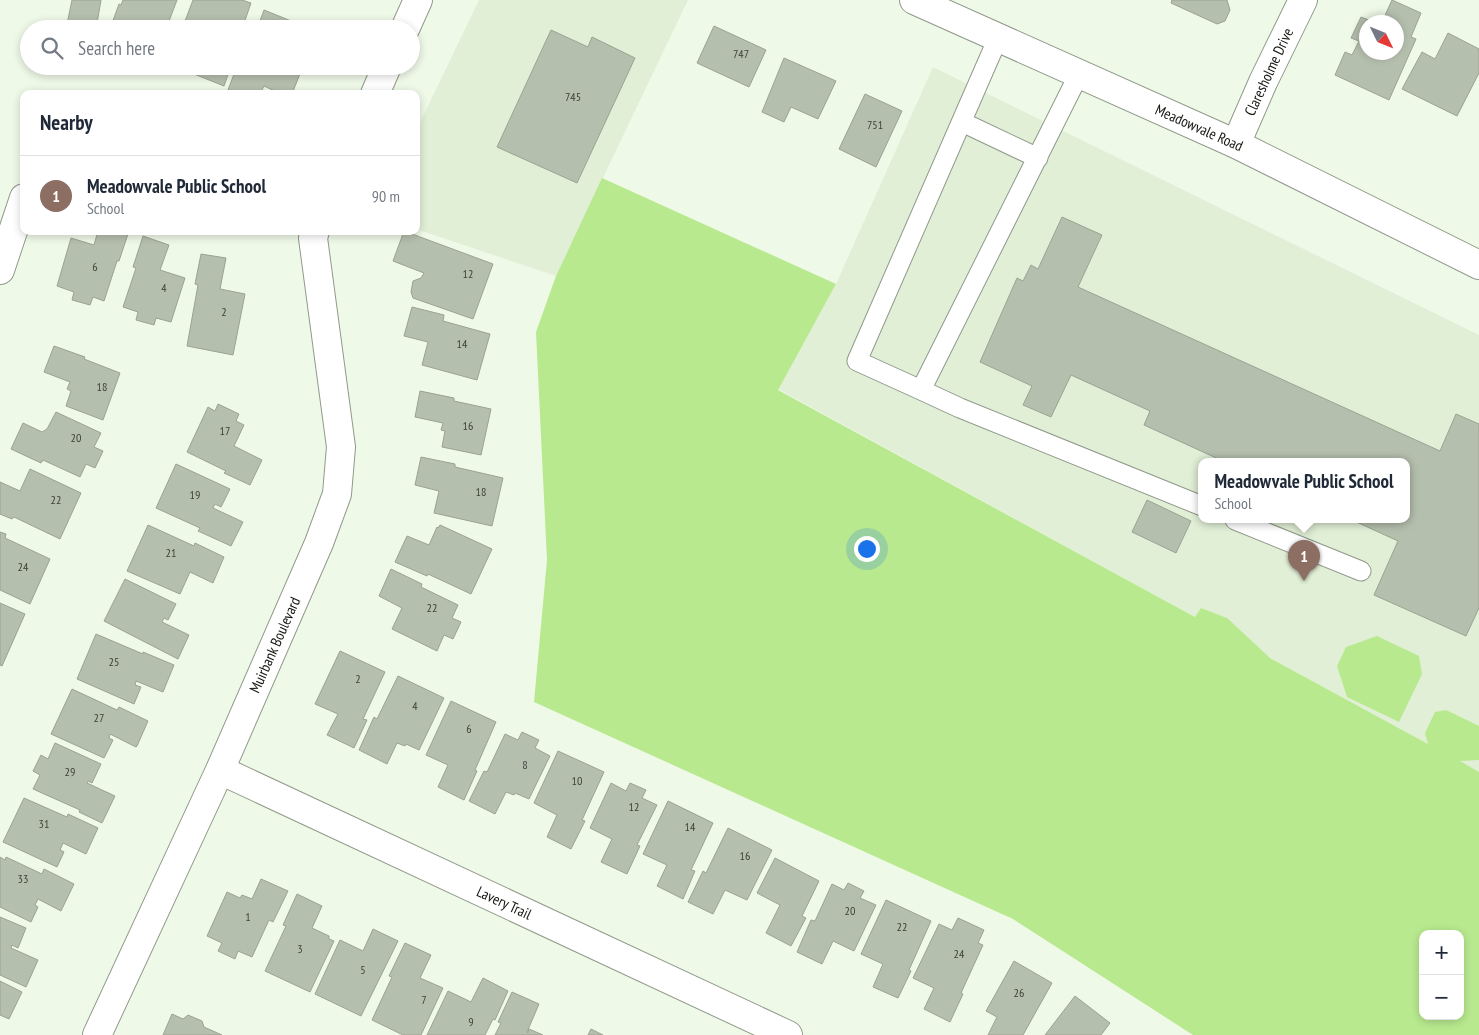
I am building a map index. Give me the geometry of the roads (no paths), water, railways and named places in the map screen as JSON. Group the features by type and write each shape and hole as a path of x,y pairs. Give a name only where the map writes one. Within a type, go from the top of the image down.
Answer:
{"street":[{"path":"409,20 418,0"},
{"name":"Meadowvale Road","path":"914,0 1236,144 1479,265"},
{"name":"Claresholme Drive","path":"1236,144 1259,90 1303,0"},
{"path":"377,90 383,75"},
{"path":"0,270 20,210"},
{"name":"Muirbank Boulevard","path":"97,1035 220,770 320,544 336,494 341,447 314,235"},
{"name":"Lavery Trail","path":"220,770 788,1035"}],"lane":[{"path":"998,38 857,361 960,408 1198,504"},
{"path":"921,390 1080,74"},
{"path":"962,122 1038,158"},
{"path":"1242,523 1362,571"}],"place":[{"name":"Meadowvale Public School","path":"1304,581"}]}
